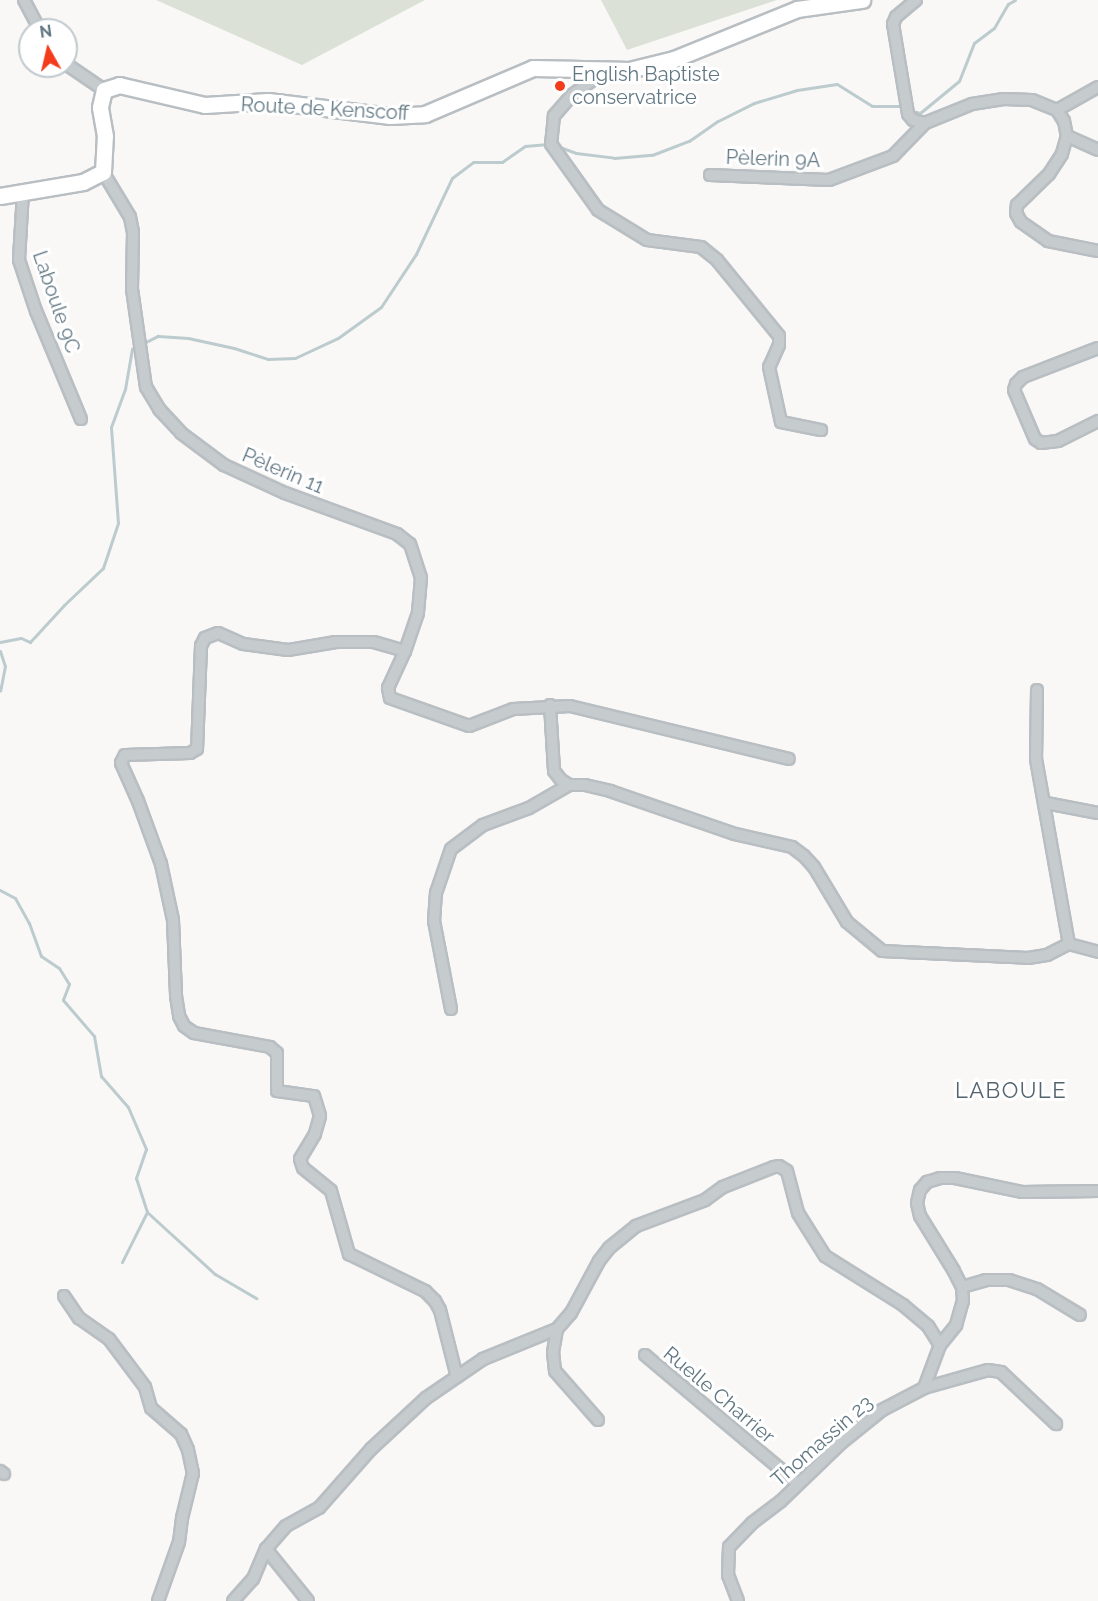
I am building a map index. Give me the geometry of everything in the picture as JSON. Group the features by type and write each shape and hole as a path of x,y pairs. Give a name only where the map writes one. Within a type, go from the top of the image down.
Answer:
{"main road":[{"name":"Route de Kenscoff","path":"104,90 119,85 205,105 268,101 390,116 425,114 533,68 629,70 674,59 797,9 862,0"},
{"path":"0,196 83,182 103,172 105,136 100,107 104,90"}],"street":[{"path":"24,0 34,18"},
{"path":"916,0 896,18 893,32 908,114 913,120 925,123 972,104 1004,99 1032,100 1057,110 1064,121 1067,136 1062,154 1049,174 1017,205 1016,213 1021,222 1048,241 1098,251"},
{"path":"608,69 572,95 554,116 552,144 598,210 647,240 701,247 717,260 779,336 779,345 768,367 781,422 821,430"},
{"path":"78,72 104,90"},
{"path":"1057,110 1098,87"},
{"name":"Pèlerin 9A","path":"710,175 829,180 893,156 925,123"},
{"path":"1067,136 1098,150"},
{"name":"Pèlerin 11","path":"103,172 130,217 133,232 132,289 146,387 159,409 181,433 224,465 285,493 397,534 410,544 421,578 418,613 405,651 388,688 390,698 469,726 513,709 550,705"},
{"name":"Laboule 9C","path":"23,192 19,260 36,311 81,419"},
{"path":"1098,348 1023,377 1014,390 1035,439 1041,443 1058,441 1098,422"},
{"path":"405,651 373,642 336,642 288,650 243,644 218,633 205,638 201,646 197,749 190,753 125,755 121,757 121,763 138,801 161,864 173,920 176,996 179,1016 184,1026 194,1034 270,1047 277,1053 277,1091 314,1096 320,1116 315,1134 300,1159 303,1168 331,1191 349,1254 425,1292 435,1301 440,1310 457,1377"},
{"path":"1036,690 1036,759 1046,803 1069,944"},
{"path":"569,785 554,771 550,705 592,710 789,759"},
{"path":"451,1009 434,921 436,893 451,849 483,825 529,808 569,785 585,785 610,790 724,830 792,847 814,867 847,922 882,951 1028,958 1047,956 1069,944 1098,952"},
{"path":"1046,803 1098,813"},
{"path":"233,1601 254,1579 266,1549 286,1526 319,1508 371,1449 426,1398 483,1359 557,1329 571,1313 599,1261 623,1236 649,1221 705,1200 723,1187 764,1170 784,1168 789,1175 798,1213 825,1256 903,1305 928,1326 940,1345"},
{"path":"924,1388 940,1345 956,1325 961,1312 962,1287 920,1216 917,1203 920,1190 927,1182 940,1178 955,1178 1023,1192 1098,1191"},
{"path":"962,1287 986,1280 1008,1280 1037,1289 1080,1315"},
{"path":"64,1296 79,1317 109,1339 145,1387 151,1408 181,1434 188,1449 193,1473 182,1518 179,1542 158,1601"},
{"path":"557,1329 553,1352 555,1371 598,1420"},
{"name":"Ruelle Charrier","path":"645,1355 798,1484"},
{"name":"Thomassin 23","path":"738,1601 728,1575 729,1546 841,1443 882,1410 924,1388 974,1372 988,1370 1001,1372 1056,1424"},
{"path":"266,1549 308,1601"}],"shaded area":[{"path":"156,0 425,0 302,65"},
{"path":"601,0 777,0 627,50"}],"waterway":[{"path":"916,112 920,113 959,81 974,43 994,28 1008,4 1015,0"},
{"path":"557,146 576,153 614,158 652,155 689,141 718,121 754,103 797,90 837,84 872,106 901,106"},
{"path":"0,642 21,638 30,642 103,568 118,523 111,427 125,389 132,349 158,336 188,338 234,348 268,359 295,358 338,338 381,307 416,254 452,178 473,162 502,162 525,146 548,144"},
{"path":"0,651 5,666 0,691"},
{"path":"0,890 15,898 29,923 41,956 59,968 69,984 63,1000 94,1036 101,1076 128,1107 146,1149 136,1178 147,1212 122,1262"},
{"path":"147,1212 215,1274 256,1298"}],"place":[{"name":"English Baptiste conservatrice","path":"560,86"}],"district":[{"name":"LABOULE","path":"1011,1091"}]}
